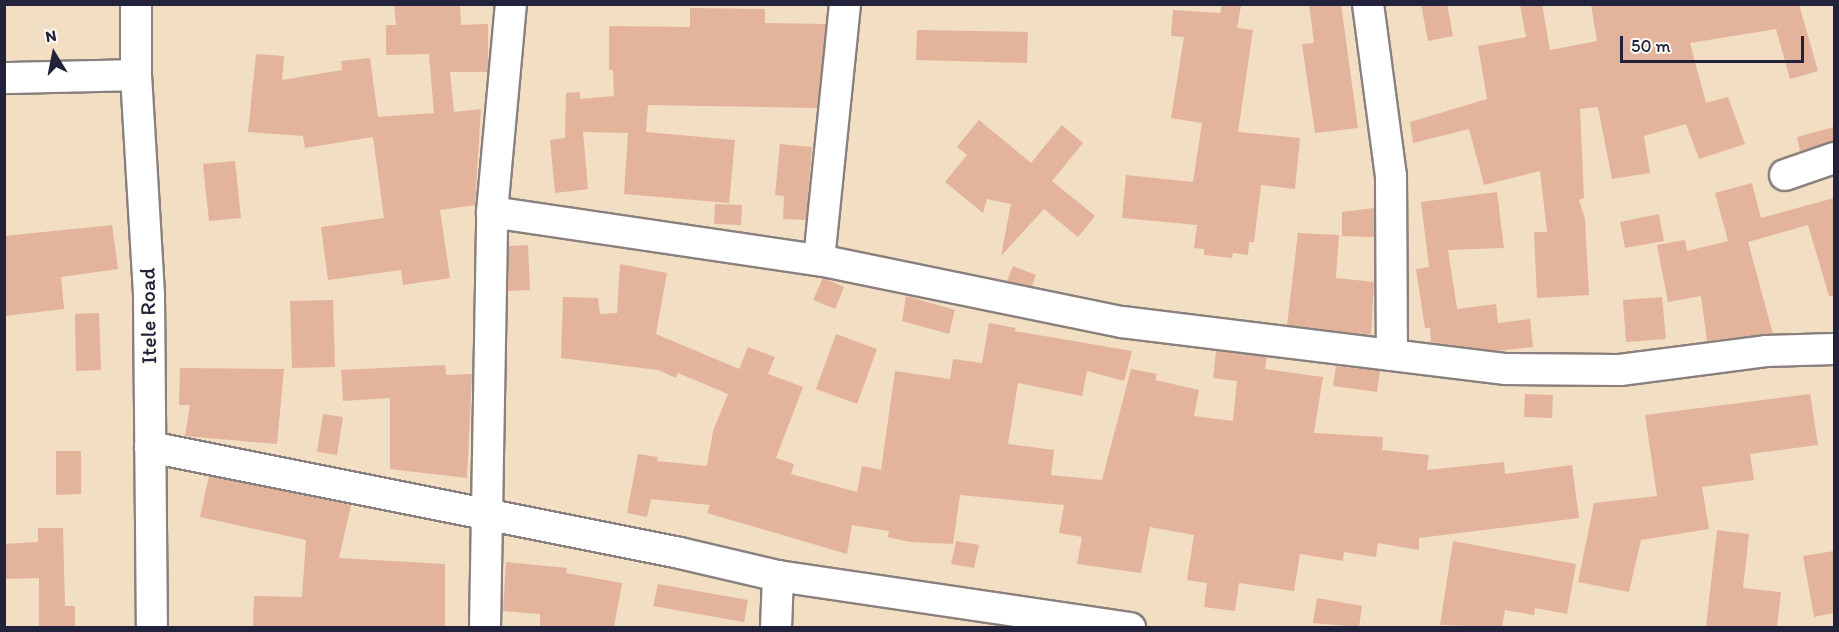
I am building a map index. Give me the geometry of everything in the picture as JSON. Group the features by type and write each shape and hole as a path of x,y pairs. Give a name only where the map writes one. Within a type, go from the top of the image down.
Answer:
{"street":[{"name":"Itele Road","path":"136,4 136,75 148,296 152,627"},
{"path":"485,627 492,212 512,4"},
{"path":"819,260 845,4"},
{"path":"1368,4 1391,176 1392,355"},
{"path":"4,78 136,75"},
{"path":"1785,175 1834,158"},
{"path":"492,212 819,260 1122,322 1506,369 1620,370 1766,351 1834,349"},
{"path":"150,447 778,576 1130,627"},
{"path":"776,627 778,576"}],"building":[{"path":"394,4 460,4 461,25 488,24 488,72 450,72 454,112 481,109 475,205 440,210 450,278 403,285 401,270 328,280 321,227 384,218 373,137 305,148 303,136 248,132 256,54 284,56 282,80 342,70 341,61 370,58 378,117 434,113 429,54 386,55 386,25 396,25"},
{"path":"1222,4 1241,6 1237,28 1253,30 1238,132 1300,138 1295,189 1261,185 1254,242 1249,242 1248,255 1233,253 1232,258 1204,255 1204,249 1194,248 1197,225 1122,218 1126,175 1193,182 1202,123 1171,118 1184,37 1171,36 1173,10 1220,13"},
{"path":"1309,4 1341,4 1358,128 1315,133 1302,44 1314,43"},
{"path":"1421,4 1447,4 1453,36 1428,41"},
{"path":"1520,4 1542,4 1550,50 1597,41 1591,4 1799,4 1818,71 1790,79 1776,29 1690,43 1706,103 1728,97 1745,144 1699,159 1686,124 1644,136 1650,173 1612,179 1598,107 1580,109 1584,198 1579,200 1585,219 1589,295 1537,298 1534,232 1547,232 1540,171 1484,185 1469,129 1413,143 1410,122 1487,99 1478,46 1526,37"},
{"path":"690,8 765,9 765,23 826,24 817,108 648,105 646,132 735,140 729,203 624,194 628,133 583,132 588,189 555,193 550,140 565,138 566,93 580,92 580,99 614,96 613,70 609,70 609,26 690,27"},
{"path":"917,30 1028,32 1027,63 916,60"},
{"path":"979,120 1031,163 1062,125 1083,143 1052,181 1095,216 1078,237 1044,209 1001,256 1011,204 987,199 983,213 945,182 967,155 957,147"},
{"path":"1834,127 1834,141 1800,151 1797,137"},
{"path":"780,144 812,147 806,220 783,219 784,196 775,195"},
{"path":"235,161 241,218 209,221 203,164"},
{"path":"1752,183 1761,218 1834,198 1834,296 1829,296 1808,225 1748,242 1773,334 1707,341 1701,296 1668,302 1657,245 1685,240 1687,251 1728,241 1715,193"},
{"path":"1497,192 1504,248 1448,250 1457,309 1496,304 1498,323 1530,319 1533,347 1497,351 1431,342 1430,328 1425,328 1416,269 1429,267 1421,202"},
{"path":"715,204 742,205 741,225 714,224"},
{"path":"1374,208 1374,237 1342,236 1342,212"},
{"path":"1659,214 1664,241 1625,248 1620,222"},
{"path":"112,225 118,269 61,277 64,309 4,316 4,236"},
{"path":"1298,233 1339,235 1336,278 1374,282 1371,335 1287,325"},
{"path":"528,245 530,290 508,291 509,246"},
{"path":"620,264 667,273 656,334 739,369 748,347 775,357 768,374 803,387 776,458 794,464 791,474 857,492 862,466 881,470 895,371 950,379 953,359 982,363 989,323 1016,328 1014,331 1132,351 1124,381 1087,371 1082,396 1018,383 1008,444 1054,450 1051,475 1102,480 1131,369 1157,374 1155,380 1199,390 1194,416 1233,421 1237,381 1213,378 1216,351 1267,357 1265,369 1323,377 1314,433 1383,437 1382,450 1429,455 1427,470 1504,462 1505,474 1572,465 1579,518 1419,538 1419,550 1378,543 1376,557 1344,552 1343,561 1300,554 1294,591 1239,583 1235,611 1204,607 1207,583 1187,580 1194,535 1150,527 1141,573 1077,564 1082,537 1059,533 1064,505 960,495 953,544 910,542 888,537 889,531 852,525 847,554 707,513 710,505 651,499 647,517 627,513 638,454 658,457 657,461 707,466 713,431 728,394 678,373 676,378 658,370 561,358 563,297 598,298 600,314 617,313"},
{"path":"1013,266 1036,275 1032,286 1007,281"},
{"path":"823,278 844,287 835,309 813,300"},
{"path":"906,296 955,310 949,334 902,321"},
{"path":"1662,297 1666,339 1626,342 1623,300"},
{"path":"333,300 335,367 292,368 290,301"},
{"path":"99,313 101,370 76,371 75,314"},
{"path":"836,334 877,349 857,404 816,389"},
{"path":"445,365 446,375 472,374 467,478 390,469 390,398 343,401 341,370"},
{"path":"1336,366 1380,371 1377,392 1333,386"},
{"path":"180,368 284,369 277,444 185,436 190,405 179,405"},
{"path":"1525,394 1553,395 1552,418 1524,417"},
{"path":"1810,394 1818,445 1750,454 1754,480 1702,487 1709,529 1641,540 1629,592 1578,582 1594,503 1657,496 1645,415"},
{"path":"323,414 343,417 337,455 317,452"},
{"path":"56,451 81,451 81,494 56,495"},
{"path":"209,476 351,505 339,558 445,564 445,627 253,627 254,596 302,597 306,540 200,517"},
{"path":"38,528 63,528 65,606 75,606 75,627 39,627 39,578 4,579 4,544 38,542"},
{"path":"1717,530 1749,534 1743,588 1781,592 1777,627 1706,627"},
{"path":"956,541 979,545 974,568 951,564"},
{"path":"1453,541 1576,564 1567,614 1535,608 1534,615 1505,610 1502,627 1440,625"},
{"path":"1834,551 1834,613 1814,617 1803,556"},
{"path":"506,562 567,568 566,573 622,583 614,627 540,627 540,614 503,611"},
{"path":"658,584 748,600 744,622 653,606"},
{"path":"1317,598 1362,606 1359,627 1313,623"}]}
